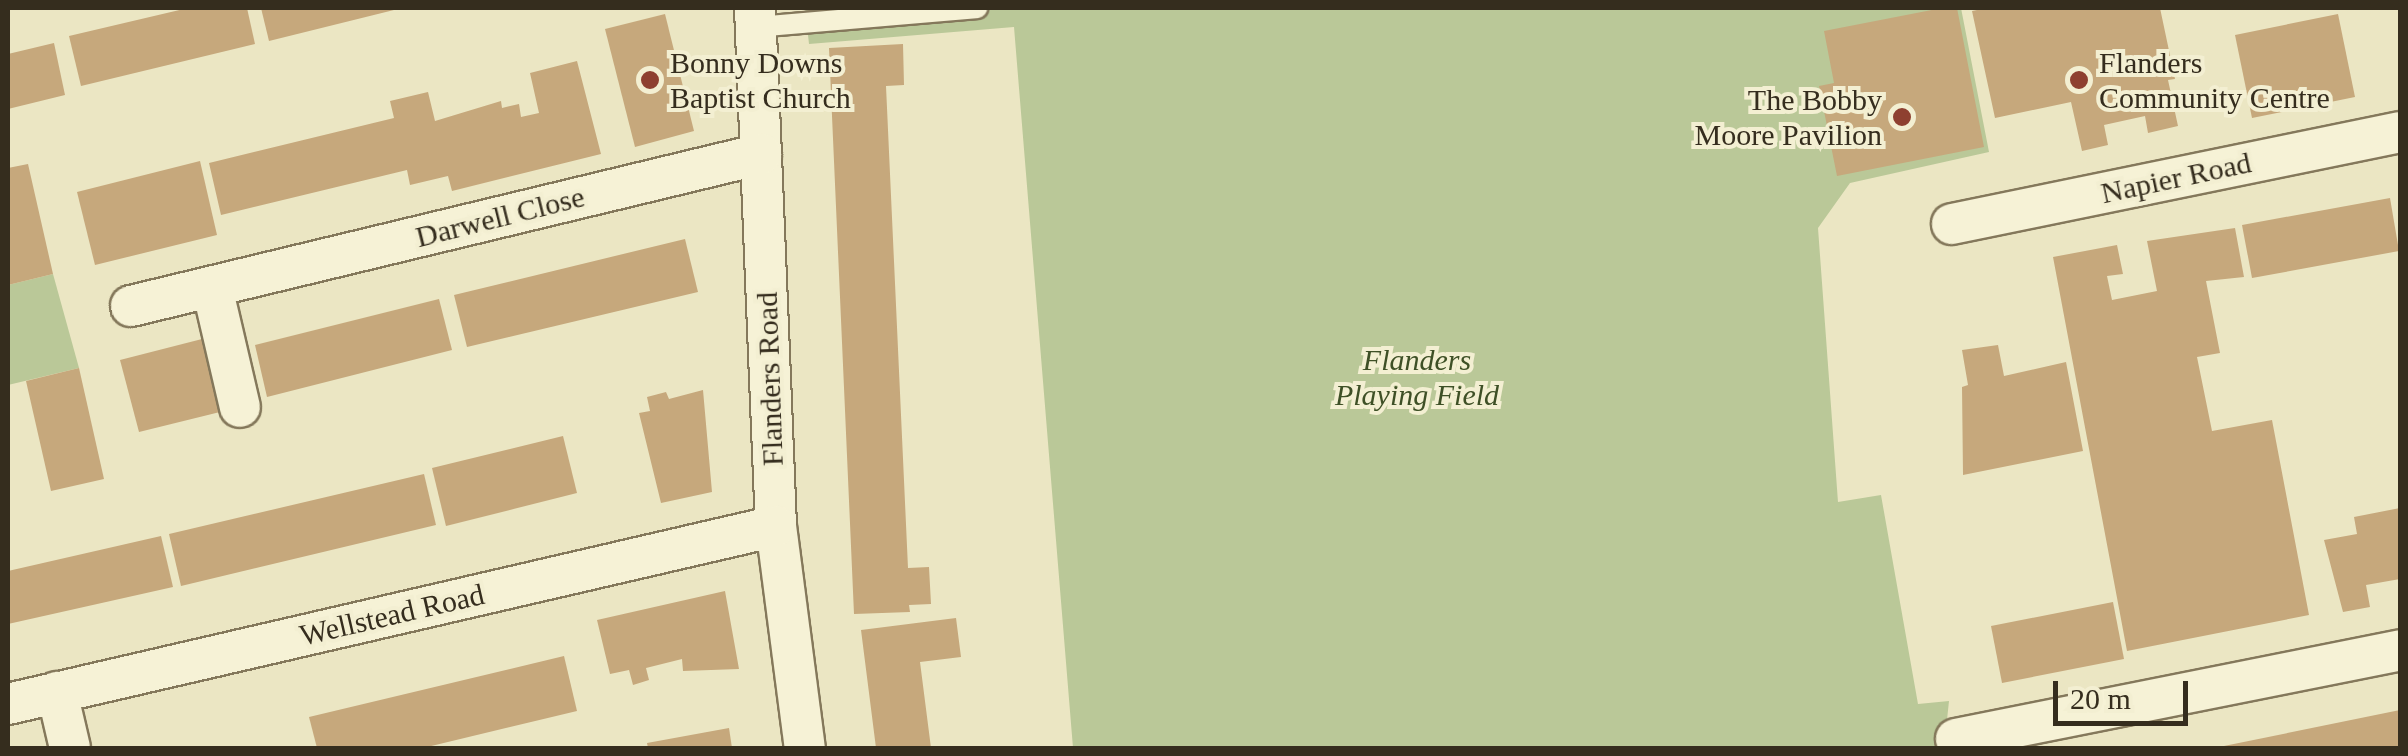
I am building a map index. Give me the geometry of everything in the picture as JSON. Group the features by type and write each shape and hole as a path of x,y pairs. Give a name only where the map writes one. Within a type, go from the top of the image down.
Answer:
{"street":[{"name":"Flanders Road","path":"756,17 776,526 805,748"},
{"name":"Napier Road","path":"1952,224 2400,132"},
{"name":"Darwell Close","path":"131,306 761,154"},
{"path":"225,283 240,407"},
{"name":"Wellstead Road","path":"8,704 776,526"},
{"path":"1956,739 2400,650"},
{"path":"56,692 70,748"}],"lane":[{"path":"756,17 977,8"}],"green space":[{"name":"Flanders Playing Field","path":"805,8 1961,8 1989,152 1850,183 1818,228 1838,502 1881,495 1918,704 1949,701 1944,748 1073,748 1014,27 809,44"},
{"path":"53,274 79,368 8,385 8,285"}],"building":[{"path":"188,8 247,8 255,44 81,86 69,36"},
{"path":"261,8 398,8 398,9 269,41"},
{"name":"The Bobby Moore Pavilion","path":"1957,8 1984,147 1837,176 1819,86 1834,83 1824,31"},
{"name":"Flanders Community Centre","path":"2160,8 2175,79 2168,80 2178,126 2148,133 2145,116 2104,125 2108,145 2082,151 2071,102 1995,118 1972,11"},
{"name":"Bonny Downs Baptist Church","path":"665,14 694,131 635,147 605,29"},
{"path":"2338,14 2355,97 2252,118 2235,35"},
{"path":"54,43 65,95 8,109 8,54"},
{"path":"903,44 904,85 886,86 908,568 929,567 931,604 909,605 910,612 854,614 829,48"},
{"path":"577,61 601,154 452,191 448,176 410,185 407,170 221,215 209,163 394,118 390,101 428,92 435,121 501,101 502,108 519,104 521,117 539,113 530,73"},
{"path":"200,161 217,235 95,265 77,192"},
{"path":"28,164 53,274 8,285 8,168"},
{"path":"2390,198 2399,251 2252,278 2242,225"},
{"path":"2235,228 2244,277 2206,281 2220,353 2197,357 2212,431 2272,420 2309,615 2127,651 2053,257 2117,245 2123,274 2107,276 2112,300 2157,291 2147,241"},
{"path":"685,239 698,292 467,347 454,295"},
{"path":"439,299 452,350 267,397 255,345"},
{"path":"202,339 220,412 139,432 120,360"},
{"path":"1998,345 2004,376 2066,362 2083,451 1963,475 1962,387 1968,385 1962,350"},
{"path":"79,368 104,479 51,491 26,381"},
{"path":"703,390 712,492 661,503 639,413 650,411 647,397 666,392 669,399"},
{"path":"563,436 577,493 446,526 432,468"},
{"path":"424,474 436,525 181,586 169,534"},
{"path":"2400,508 2400,579 2366,585 2370,607 2343,612 2324,540 2357,534 2354,517"},
{"path":"161,536 173,587 8,624 8,571"},
{"path":"725,591 739,669 683,671 682,659 646,668 649,680 633,685 629,670 610,674 597,620"},
{"path":"2113,602 2124,659 2002,683 1991,626"},
{"path":"956,618 961,657 920,662 931,748 876,748 861,630"},
{"path":"564,656 577,711 423,748 317,748 309,717"},
{"path":"2400,710 2400,748 2219,747"},
{"path":"729,728 732,748 648,748 647,743"}],"place":[{"name":"Bonny Downs Baptist Church","path":"650,80"},
{"name":"Flanders Community Centre","path":"2079,80"},
{"name":"The Bobby Moore Pavilion","path":"1902,117"}]}
